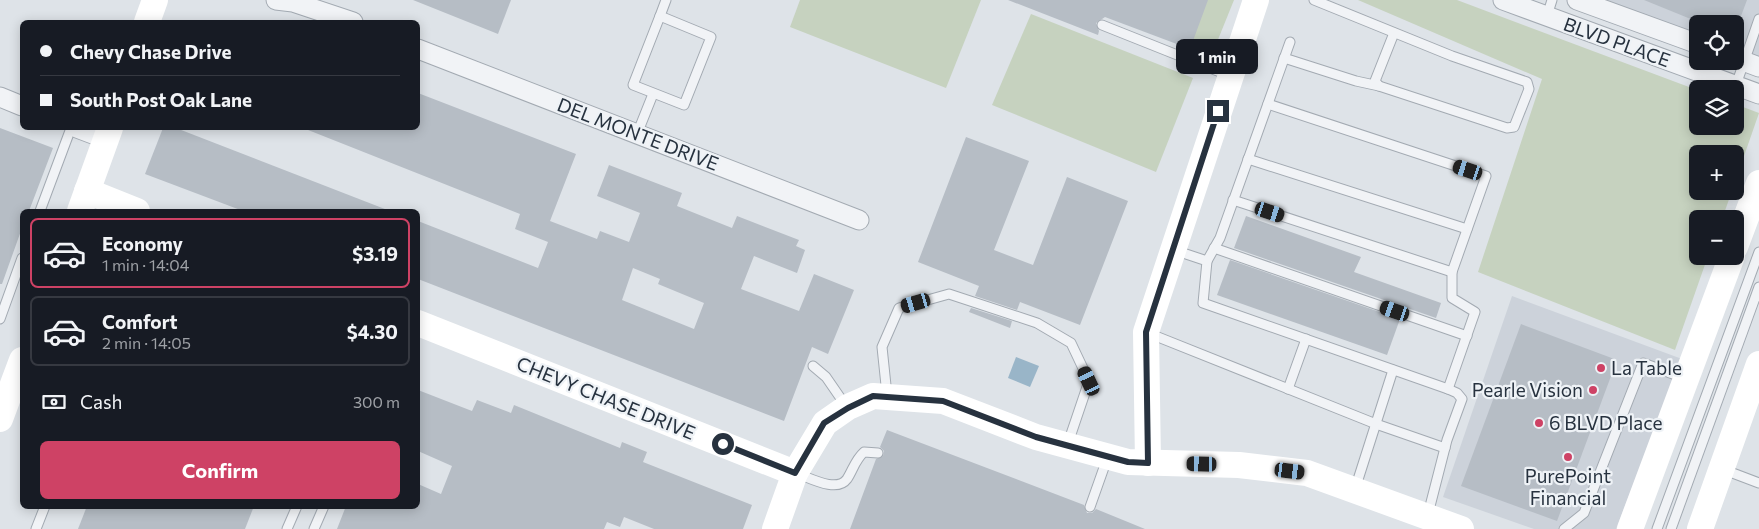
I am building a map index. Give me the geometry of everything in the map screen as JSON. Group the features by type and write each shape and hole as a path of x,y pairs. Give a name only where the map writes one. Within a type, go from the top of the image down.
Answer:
{"street":[{"path":"148,20 155,0"},
{"path":"276,0 293,2 347,20"},
{"path":"1148,463 1146,332 1171,250 1256,0"},
{"name":"BLVD PLACE","path":"1503,0 1550,8 1724,80"},
{"name":"BLVD PLACE","path":"1577,0 1689,41"},
{"name":"DEL MONTE DRIVE","path":"420,50 859,220"},
{"name":"BLVD PLACE","path":"1744,88 1759,94"},
{"path":"0,97 20,105"},
{"path":"89,130 108,133 83,201 126,209"},
{"path":"1744,223 1759,183"},
{"path":"1630,529 1729,265"},
{"name":"CHEVY CHASE DRIVE","path":"420,323 795,473"},
{"path":"1700,529 1759,364"},
{"path":"0,420 20,365"},
{"path":"775,529 795,473 824,423 848,408 873,396 943,401 1036,437 1128,462 1239,465 1307,473 1461,529"}],"lane":[{"path":"660,16 711,37 684,105 633,85 666,0"},
{"path":"1284,58 1356,81 1379,86 1506,128 1514,127 1529,89 1527,82 1452,56 1314,0"},
{"path":"1738,80 1746,62 1759,19"},
{"path":"1102,25 1230,76"},
{"path":"1379,86 1375,81 1394,33"},
{"path":"1290,42 1233,200 1207,261 1203,303 1457,393 1462,399 1445,448 1428,516"},
{"path":"637,134 653,94"},
{"path":"1268,104 1486,176 1452,272 1452,298 1476,312 1448,390"},
{"path":"41,209 70,130"},
{"path":"1248,159 1467,229"},
{"path":"1233,200 1452,272"},
{"path":"1214,248 1467,336"},
{"path":"1171,250 1207,261"},
{"path":"1657,529 1759,252"},
{"path":"0,319 20,264"},
{"path":"1671,529 1759,287"},
{"path":"887,397 882,347 899,308 949,294 1037,322 1071,343 1089,381 1067,446"},
{"path":"1146,332 1376,424 1445,448"},
{"path":"1288,389 1306,339"},
{"path":"1564,529 1584,512 1644,363 1686,379"},
{"path":"813,366 826,378 848,408"},
{"path":"1354,490 1393,370"},
{"path":"795,473 828,485 840,484 846,481 858,457 864,452 878,452"},
{"path":"1090,507 1108,456"},
{"path":"1722,469 1759,482"},
{"path":"36,529 44,509"},
{"path":"287,529 296,509"},
{"path":"314,529 323,509"}],"shaded area":[{"path":"1600,0 1759,0 1759,58 1744,52 1744,15 1689,15 1689,32"},
{"path":"1512,296 1682,359 1616,529 1534,529 1443,497"}],"green space":[{"path":"800,0 981,0 946,88 790,27"},
{"path":"1189,0 1234,0 1215,47 1176,33"},
{"path":"1358,0 1457,0 1689,87 1689,135 1744,135 1744,107 1759,113 1744,156 1744,145 1689,145 1689,200 1729,200 1725,210 1689,210 1689,265 1705,265 1675,350 1478,272 1542,79"},
{"path":"1031,14 1193,78 1156,172 992,105"}],"water":[{"path":"1016,357 1039,366 1030,387 1008,378"}],"building":[{"path":"413,0 511,0 498,34"},
{"path":"1008,0 1208,0 1190,49 1105,17 1096,23 1099,31 1098,35"},
{"path":"1644,0 1747,0 1741,15 1689,15 1689,18"},
{"path":"420,94 576,154 550,221 597,239 600,231 629,242 640,213 597,196 609,165 682,193 677,206 732,228 737,216 799,240 796,246 805,250 797,273 754,256 741,289 799,311 814,274 854,290 828,354 812,347 784,421 420,280 420,222 538,268 548,242 515,229 520,214 308,130 420,130","holes":["633,268 660,279 658,284 704,303 694,329 622,300"]},
{"path":"0,128 53,148 30,209 20,209 20,234 2,284 0,284"},
{"path":"162,130 181,130 385,209 238,209 145,174"},
{"path":"966,137 1029,161 994,250 1033,265 1067,177 1128,201 1080,325 1020,302 1017,310 975,296 979,286 918,262"},
{"path":"1246,216 1361,257 1354,272 1441,303 1436,318 1234,248"},
{"path":"1230,260 1400,319 1387,355 1217,295"},
{"path":"971,308 1012,321 1010,328 969,312"},
{"name":"6 BLVD Place","path":"1521,324 1617,360 1557,521 1461,486"},
{"path":"420,391 472,411 477,400 511,413 514,405 620,448 622,442 647,452 643,462 752,505 743,529 654,529 624,517 620,527 607,522 604,529 337,529 345,509 420,509 420,485 441,494 452,466 420,452"},
{"path":"887,430 1084,505 1087,513 1092,513 1096,509 1145,529 850,529 876,459 883,456 884,451 880,447"},
{"path":"86,509 253,509 245,529 78,529"}],"place":[{"name":"La Table","path":"1601,368"},
{"name":"Pearle Vision","path":"1593,390"},
{"name":"6 BLVD Place","path":"1539,423"},
{"name":"PurePoint Financial","path":"1568,457"}],"route":[{"path":"723,444 795,473 824,423 848,408 873,396 943,401 1036,437 1128,462 1148,463 1146,332 1171,250 1218,111"}]}
